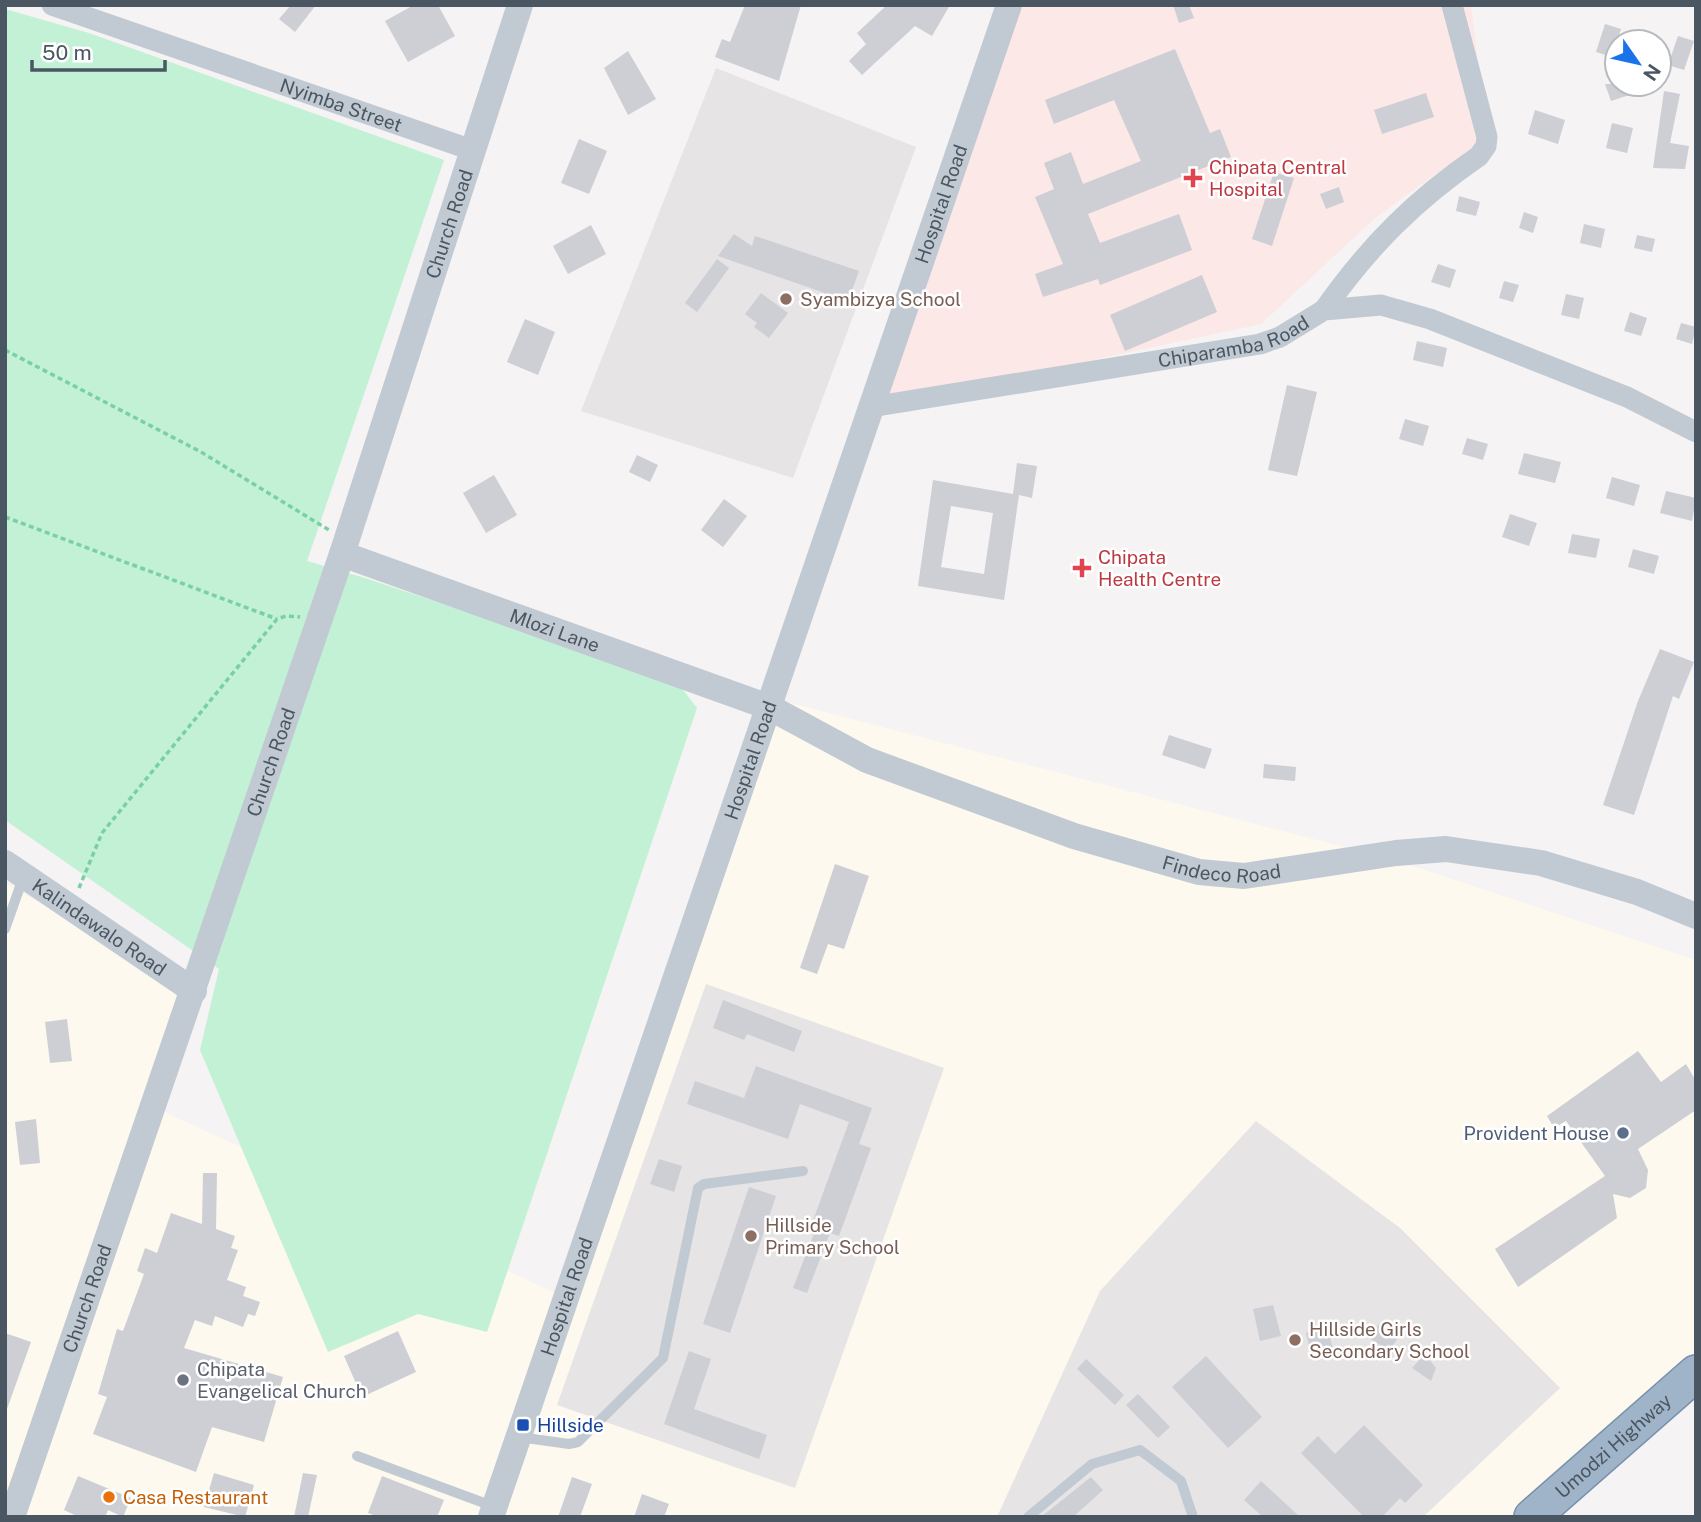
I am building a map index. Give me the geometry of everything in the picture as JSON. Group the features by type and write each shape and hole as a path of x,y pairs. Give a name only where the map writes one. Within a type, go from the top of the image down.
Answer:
{"highway":[{"name":"Umodzi Highway","path":"1532,1517 1696,1373"}],"street":[{"name":"Nyimba Street","path":"52,5 472,150"},
{"name":"Church Road","path":"12,1517 320,619 520,5"},
{"name":"Hospital Road","path":"493,1512 1009,5"},
{"path":"1324,310 1352,270 1383,234 1418,202 1479,156 1486,146 1487,137 1452,5"},
{"name":"Chiparamba Road","path":"871,407 1260,344 1280,337 1324,310 1381,305 1430,319 1627,397 1696,432"},
{"name":"Mlozi Lane","path":"344,547 769,707"},
{"name":"Findeco Road","path":"769,707 867,760 1074,836 1199,872 1244,876 1396,853 1446,849 1541,863 1637,892 1696,916"},
{"name":"Kalindawalo Road","path":"15,869 194,990"}],"lane":[{"path":"5,929 15,869"},
{"path":"519,1437 569,1444 578,1442 663,1358 698,1188 704,1184 803,1171"},
{"path":"1028,1517 1092,1464 1140,1450 1181,1481 1193,1517"},
{"path":"357,1456 493,1512"}],"path":[{"path":"5,350 201,452 344,547"},
{"path":"5,517 277,619"},
{"path":"71,907 102,833 277,619 286,616 320,619"}],"shaded area":[{"name":"Chipata Central Hospital","path":"1020,5 1471,5 1487,137 1375,218 1261,324 871,407"},
{"path":"716,68 916,147 793,478 581,411"},
{"path":"775,699 1398,861 1696,960 1696,1397 1632,1433 1551,1517 5,1517 5,883 194,991 154,1107 566,1298"},
{"name":"Hillside Primary School","path":"706,984 944,1068 795,1488 557,1405"},
{"name":"Hillside Girls Secondary School","path":"1256,1121 1400,1228 1560,1388 1423,1517 997,1517 1100,1291"}],"green space":[{"path":"5,9 89,33 444,160 307,561 677,682 697,708 487,1332 418,1314 328,1352 200,1050 219,969 5,820"}],"building":[{"path":"291,5 316,5 295,32 279,19"},
{"path":"414,5 438,5 455,36 408,62 385,21"},
{"path":"745,5 801,5 779,81 715,57 722,39 730,42"},
{"path":"887,5 950,5 932,36 915,26 862,75 849,61 866,44 857,33"},
{"path":"1173,5 1189,5 1194,18 1179,23"},
{"path":"1603,30 1603,54 1596,52"},
{"path":"1678,36 1694,41 1684,70 1673,67 1673,50"},
{"path":"1175,49 1210,133 1220,129 1231,157 1088,214 1100,243 1179,214 1192,250 1100,285 1098,279 1043,297 1035,274 1063,264 1035,197 1054,189 1044,163 1071,152 1083,184 1141,161 1114,100 1054,124 1045,100"},
{"path":"628,51 656,99 628,115 604,68"},
{"path":"1426,93 1434,117 1382,134 1374,110"},
{"path":"1673,93 1680,94 1670,143 1689,146 1685,169 1653,168 1663,98 1673,98"},
{"path":"1535,110 1565,120 1558,144 1528,134"},
{"path":"1612,123 1633,128 1627,153 1606,148"},
{"path":"579,139 607,151 589,194 561,183"},
{"path":"1274,172 1294,178 1272,246 1252,239"},
{"path":"1339,187 1344,202 1326,209 1320,194"},
{"path":"1459,196 1480,202 1476,216 1456,211"},
{"path":"1524,212 1538,217 1533,233 1519,228"},
{"path":"1584,224 1605,229 1601,248 1580,243"},
{"path":"591,225 606,254 568,274 553,246"},
{"path":"734,234 752,246 755,236 859,271 848,301 718,256"},
{"path":"1637,235 1655,239 1652,252 1634,248"},
{"path":"717,259 729,268 697,312 685,303"},
{"path":"1438,264 1456,270 1450,288 1431,282"},
{"path":"1202,275 1217,312 1125,351 1110,315"},
{"path":"1504,281 1519,285 1513,302 1499,298"},
{"path":"761,293 788,313 769,338 754,327 757,323 745,314"},
{"path":"1566,294 1584,298 1579,319 1561,315"},
{"path":"1630,312 1647,318 1641,336 1624,331"},
{"path":"525,319 555,332 538,375 507,362"},
{"path":"1681,323 1696,327 1692,344 1676,339"},
{"path":"1417,341 1447,348 1443,367 1413,360"},
{"path":"1287,385 1317,392 1297,476 1268,470"},
{"path":"1405,419 1429,426 1423,446 1399,439"},
{"path":"1467,438 1488,444 1483,460 1462,454"},
{"path":"1524,453 1561,462 1555,483 1518,474"},
{"path":"637,455 658,465 650,482 629,472"},
{"path":"1017,463 1037,466 1032,498 1019,495 1004,600 918,586 933,480 1013,494","holes":["951,506 993,513 984,574 941,567"]},
{"path":"494,475 517,515 486,533 463,493"},
{"path":"1612,477 1640,485 1634,506 1606,498"},
{"path":"1666,491 1696,498 1692,521 1660,513"},
{"path":"724,499 747,516 723,547 701,530"},
{"path":"1510,514 1537,523 1529,546 1502,537"},
{"path":"1572,534 1600,539 1596,558 1568,553"},
{"path":"1633,549 1659,556 1654,574 1628,567"},
{"path":"1660,649 1694,662 1679,699 1673,696 1634,815 1603,805 1638,701"},
{"path":"1169,735 1212,749 1205,769 1162,755"},
{"path":"1264,764 1296,767 1295,781 1263,778"},
{"path":"835,864 869,876 844,949 828,944 817,974 800,968"},
{"path":"723,1000 802,1031 794,1052 747,1034 744,1040 713,1028"},
{"path":"67,1019 72,1061 50,1063 45,1022"},
{"path":"1638,1051 1661,1082 1686,1064 1696,1081 1696,1110 1638,1149 1648,1170 1646,1188 1630,1198 1613,1194 1617,1218 1518,1287 1495,1249 1605,1176 1566,1121 1554,1128 1547,1116"},
{"path":"756,1066 872,1108 859,1144 871,1148 839,1236 830,1233 807,1293 793,1288 816,1228 811,1226 849,1122 800,1104 788,1139 687,1104 695,1081 744,1098"},
{"path":"36,1119 40,1163 20,1165 15,1122"},
{"path":"659,1159 682,1166 674,1192 650,1184"},
{"path":"203,1173 217,1173 216,1229 235,1236 231,1248 238,1250 227,1280 246,1287 243,1296 260,1302 255,1316 248,1314 243,1327 215,1316 212,1326 195,1320 184,1348 283,1377 264,1442 212,1427 196,1472 93,1434 107,1397 98,1394 117,1329 123,1331 144,1274 137,1271 145,1248 157,1253 171,1213 202,1224"},
{"path":"749,1187 776,1196 730,1333 703,1324"},
{"path":"1273,1305 1281,1336 1260,1341 1253,1309"},
{"path":"1379,1324 1398,1338 1389,1351 1369,1338"},
{"path":"1327,1327 1334,1353 1312,1359 1306,1333"},
{"path":"398,1331 416,1372 362,1397 344,1356"},
{"path":"5,1333 31,1342 7,1409 5,1409"},
{"path":"689,1351 711,1359 694,1409 767,1435 759,1459 664,1424"},
{"path":"1425,1354 1436,1368 1431,1381 1412,1368"},
{"path":"1206,1356 1262,1417 1228,1448 1172,1387"},
{"path":"1086,1359 1124,1395 1115,1405 1077,1369"},
{"path":"1138,1394 1170,1427 1158,1438 1126,1405"},
{"path":"1364,1425 1423,1485 1405,1503 1400,1498 1382,1517 1364,1517 1301,1453 1318,1436 1335,1454"},
{"path":"214,1473 254,1485 245,1517 204,1507"},
{"path":"303,1473 317,1475 308,1517 294,1517"},
{"path":"78,1476 131,1498 123,1517 108,1510 105,1517 79,1517 64,1510"},
{"path":"382,1476 444,1500 437,1517 378,1517 368,1513"},
{"path":"572,1477 592,1484 580,1517 558,1517"},
{"path":"1091,1477 1103,1490 1073,1517 1041,1517"},
{"path":"1261,1481 1300,1517 1263,1517 1244,1500"},
{"path":"642,1494 669,1504 664,1517 634,1517"}],"place":[{"name":"Chipata Central Hospital","path":"1193,178"},
{"name":"Syambizya School","path":"786,299"},
{"name":"Chipata Health Centre","path":"1082,568"},
{"name":"Provident House","path":"1623,1133"},
{"name":"Hillside Primary School","path":"751,1236"},
{"name":"Hillside Girls Secondary School","path":"1295,1340"},
{"name":"Chipata Evangelical Church","path":"183,1380"},
{"name":"Hillside","path":"523,1425"},
{"name":"Casa Restaurant","path":"109,1497"}]}
